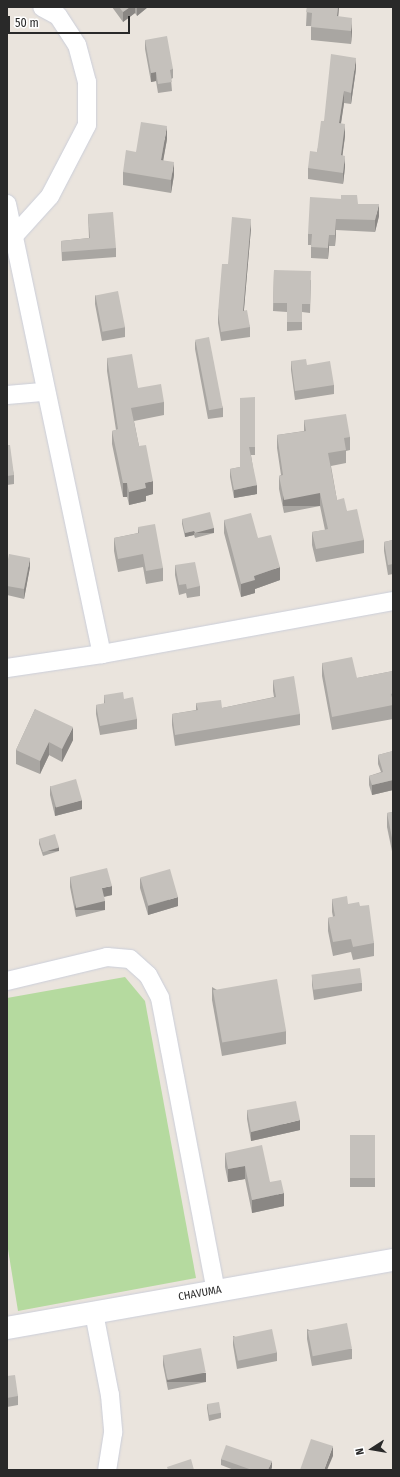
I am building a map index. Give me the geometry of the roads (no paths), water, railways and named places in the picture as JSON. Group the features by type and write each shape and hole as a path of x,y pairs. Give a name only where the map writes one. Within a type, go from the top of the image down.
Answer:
{"street":[{"path":"13,237 50,196 87,126 87,82 77,45 58,16 42,7"},
{"path":"7,204 45,392 102,654"},
{"path":"7,395 45,392"},
{"path":"7,668 102,654 393,601"},
{"path":"7,981 107,957 130,959 148,975 160,998 216,1292"},
{"name":"CHAVUMA","path":"7,1328 393,1260"},
{"path":"94,1313 111,1403 113,1433 107,1470"}]}
